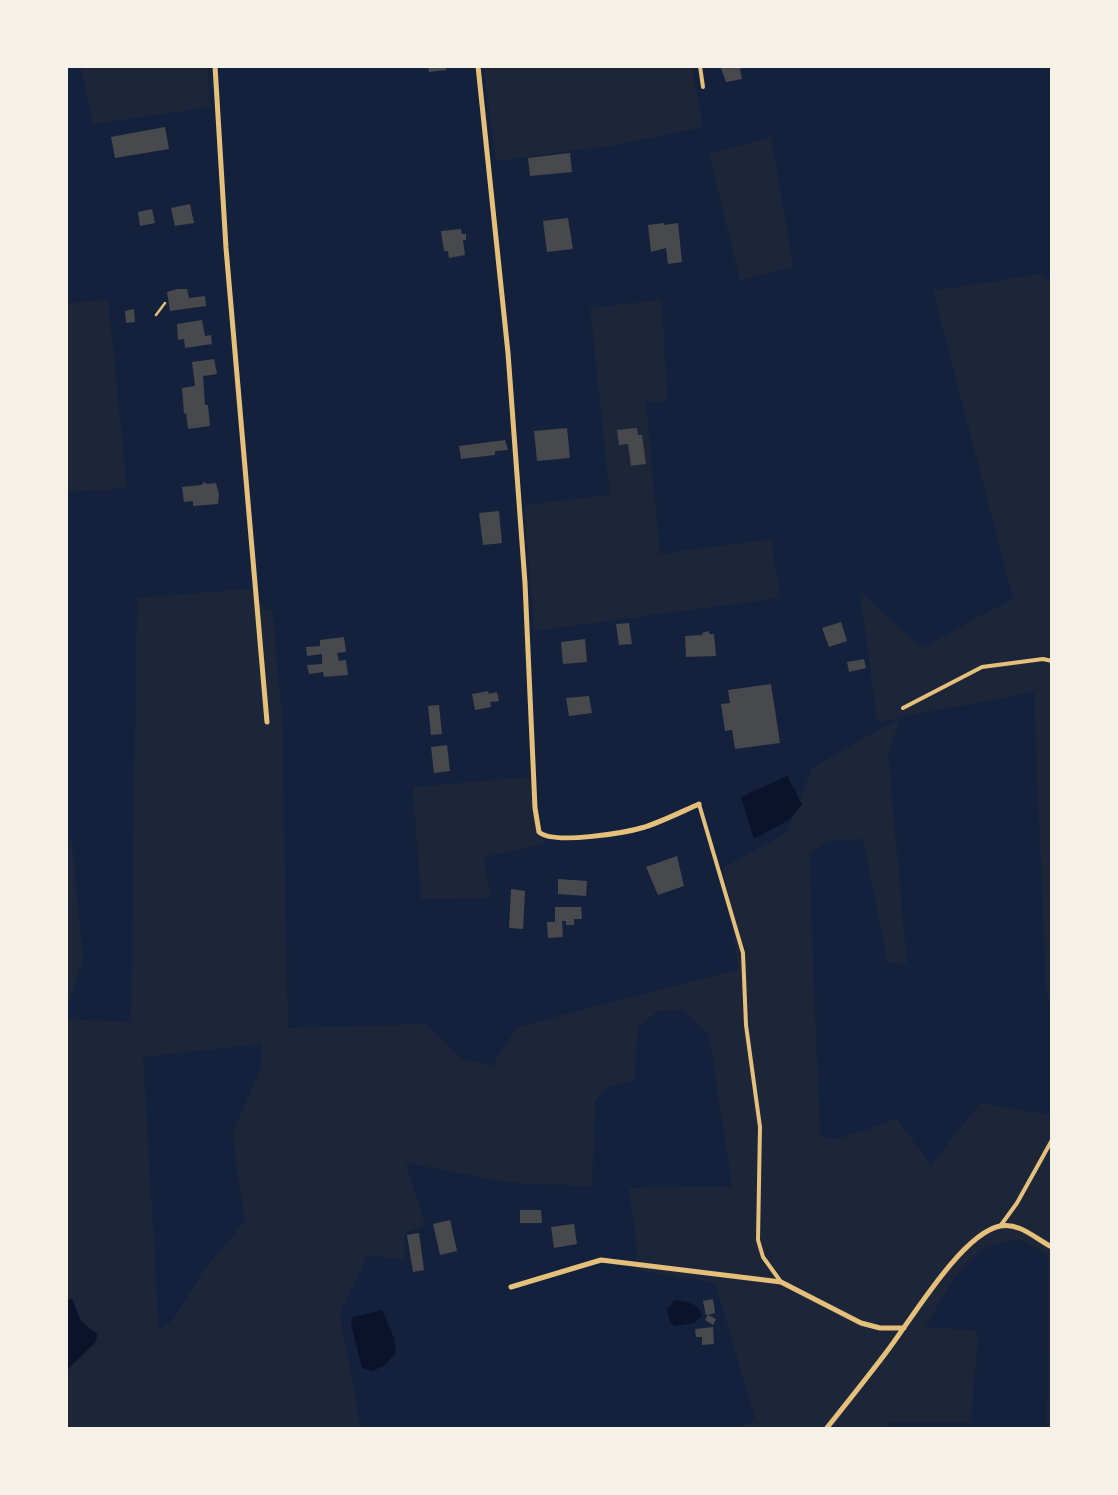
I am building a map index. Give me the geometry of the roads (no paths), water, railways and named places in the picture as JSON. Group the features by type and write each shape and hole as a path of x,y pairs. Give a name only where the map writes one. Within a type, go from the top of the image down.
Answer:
{"street":[{"path":"215,66 216,110 226,248 267,722"},
{"path":"478,66 508,353 525,583 535,808 538,832 544,837 558,838 621,833 646,826 699,804"},
{"path":"826,1429 965,1249 984,1232 1001,1225 1014,1226 1052,1247"},
{"path":"511,1287 601,1260 782,1282 861,1323 880,1328 904,1328"}],"lane":[{"path":"700,66 703,87"},
{"path":"903,708 982,667 1043,659 1052,661"},
{"path":"699,804 743,953 746,1026 760,1127 758,1240 762,1257 782,1282"},
{"path":"1001,1225 1017,1203 1052,1140"}]}
